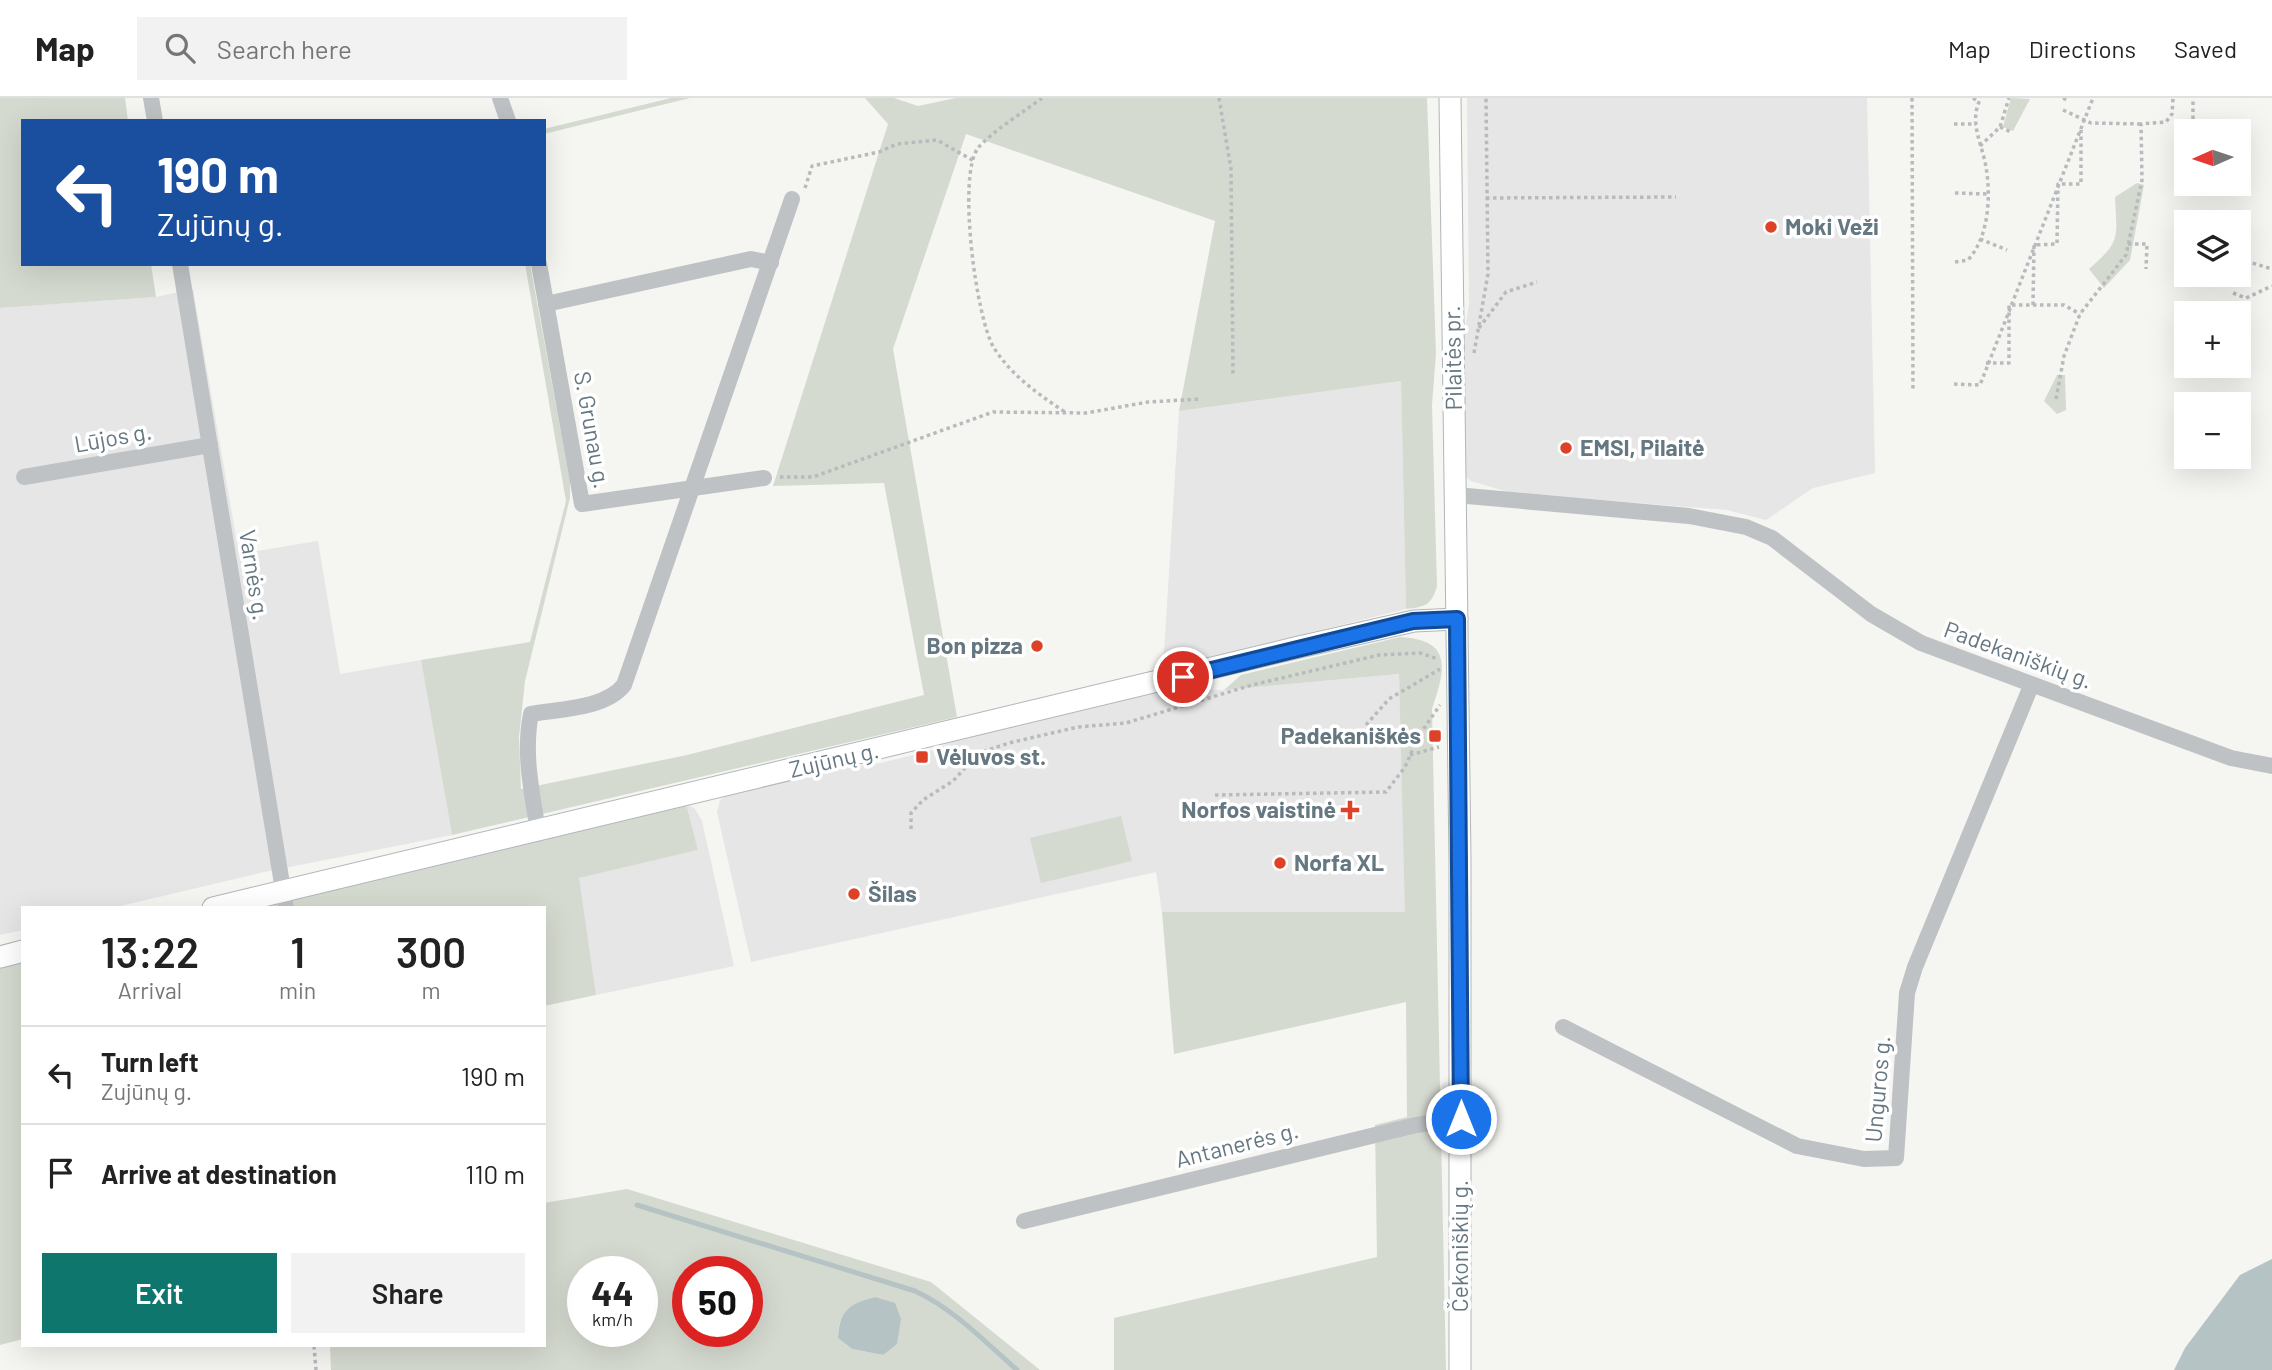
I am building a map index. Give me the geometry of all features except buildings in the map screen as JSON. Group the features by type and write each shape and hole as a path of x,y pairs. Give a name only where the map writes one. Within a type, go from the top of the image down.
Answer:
{"main road":[{"name":"Pilaitės pr.","path":"1450,98 1457,619"},
{"name":"Zujūnų g.","path":"231,906 284,900 538,831 1299,647 1413,621 1457,619"},
{"name":"Čekoniškių g.","path":"1457,619 1460,1370"},
{"path":"0,957 21,952"}],"street":[{"path":"151,98 155,119"},
{"path":"500,98 507,119"},
{"path":"538,831 527,742 531,714 603,701 624,685 792,199"},
{"path":"546,304 751,260 771,263"},
{"name":"Varnės g.","path":"180,266 284,900"},
{"name":"S. Grunau g.","path":"539,266 582,504 764,478"},
{"name":"Lūjos g.","path":"24,477 210,445"},
{"name":"Padekaniškių g.","path":"1456,495 1689,516 1746,527 1772,538 1894,629 1953,657 2231,758 2272,766"},
{"name":"Unguros g.","path":"1563,1027 1797,1146 1864,1159 1896,1158 1908,993 1915,967 2031,686"},
{"name":"Antanerės g.","path":"1024,1221 1416,1125 1461,1119"}],"path":[{"path":"1042,98 977,149 970,179 972,256 984,328 994,348 1029,388 1067,413"},
{"path":"1219,98 1231,169 1233,375"},
{"path":"1473,359 1487,289 1486,98"},
{"path":"1912,98 1913,390"},
{"path":"1955,262 1968,261 1979,239 1988,194 1976,124 1980,100 1973,98"},
{"path":"1980,146 2000,127 2009,98"},
{"path":"1954,384 1980,385 1986,363 2092,98"},
{"path":"2063,110 2091,123 2166,122 2172,114 2174,98"},
{"path":"2193,98 2193,119"},
{"path":"1954,124 1976,124"},
{"path":"2056,398 2064,356 2080,314 2126,255 2142,180 2141,124"},
{"path":"2000,127 2011,132"},
{"path":"2058,184 2081,184 2081,128"},
{"path":"792,199 803,196 812,166 879,152 897,144 937,140 974,161"},
{"path":"2034,245 2057,244 2058,184"},
{"path":"1955,194 1988,194"},
{"path":"1486,198 1676,197"},
{"path":"1979,239 2007,250"},
{"path":"2128,244 2147,244 2146,269"},
{"path":"2033,305 2034,245"},
{"path":"2251,263 2272,269"},
{"path":"1479,328 1506,292 1537,282"},
{"path":"2234,293 2246,298 2272,286"},
{"path":"2009,305 2064,305 2080,314"},
{"path":"1986,363 2009,363 2009,305"},
{"path":"764,478 813,477 993,412 1067,413 1201,399"},
{"path":"911,829 911,813 923,800 953,781 979,753 1009,743 1078,727 1126,723 1252,685 1379,654 1420,653 1445,665 1389,699 1366,725"},
{"path":"1214,795 1386,792 1441,704"},
{"path":"1410,755 1439,747"},
{"path":"314,1347 316,1370"}],"shaded area":[{"path":"0,98 125,98 128,119 21,119 21,266 151,266 156,297 0,308"},
{"path":"671,98 690,98 546,134 546,129"},
{"path":"865,98 894,98 918,106 956,98 1427,98 1436,353 1432,405 1437,586 1433,597 1423,606 1406,609 1401,381 1179,411 1215,221 966,134 893,349 957,717 452,835 421,660 530,642 566,501 525,266 530,266 570,481 570,498 525,681 519,737 521,789 687,755 924,695 884,483 773,486 888,124"},
{"path":"1467,98 1867,98 1875,473 1813,488 1766,520 1727,510 1512,493 1471,481 1465,476 1461,358 1469,304"},
{"path":"2011,98 2030,99 2013,131 2003,127"},
{"path":"2137,183 2144,185 2130,260 2104,288 2089,269 2107,252 2115,238 2115,197"},
{"path":"193,289 239,554 318,541 340,674 421,660 452,835 264,872 120,906 21,906 21,930 0,935 0,308 156,297"},
{"path":"2057,375 2065,375 2066,410 2057,414 2044,401"},
{"path":"1401,381 1406,609 1163,669 1179,411"},
{"path":"1400,637 1430,644 1437,651 1442,670 1432,709 1446,1370 1114,1370 1114,1318 1377,1257 1375,1125 1407,1117 1406,1002 1174,1054 1162,912 1405,912 1399,674 1224,690 1241,675"},
{"path":"1399,674 1406,912 1162,912 1156,872 751,962 717,812 720,800 734,791 823,770 881,763 933,750 975,731 1171,689 1224,690"},
{"path":"686,803 695,809 702,821 734,966 596,995 578,878 698,850"},
{"path":"686,803 698,850 579,878 596,995 546,1006 546,906 267,906"},
{"path":"1121,816 1132,861 1041,883 1030,838"},
{"path":"21,963 21,1340 0,1345 0,968"},
{"path":"627,1189 931,1282 1040,1370 331,1370 330,1347 546,1347 546,1203","holes":["875,1297 883,1355 852,1349 838,1338 843,1315 852,1305"]},
{"path":"2272,1259 2272,1370 2174,1370 2185,1348 2240,1275"},
{"path":"875,1297 895,1303 901,1319 897,1344 883,1355 852,1349 838,1338 841,1321 847,1310 858,1302"}],"waterway":[{"path":"637,1205 915,1291 956,1317 1017,1370"}],"place":[{"name":"Moki Veži","path":"1771,227"},
{"name":"EMSI, Pilaitė","path":"1566,448"},
{"name":"Bon pizza","path":"1037,646"},
{"name":"Padekaniškės","path":"1435,736"},
{"name":"Vėluvos st.","path":"922,757"},
{"name":"Norfos vaistinė","path":"1350,810"},
{"name":"Norfa XL","path":"1280,863"},
{"name":"Šilas","path":"854,894"}],"route":[{"path":"1183,677 1413,621 1457,619 1461,1119"}]}
